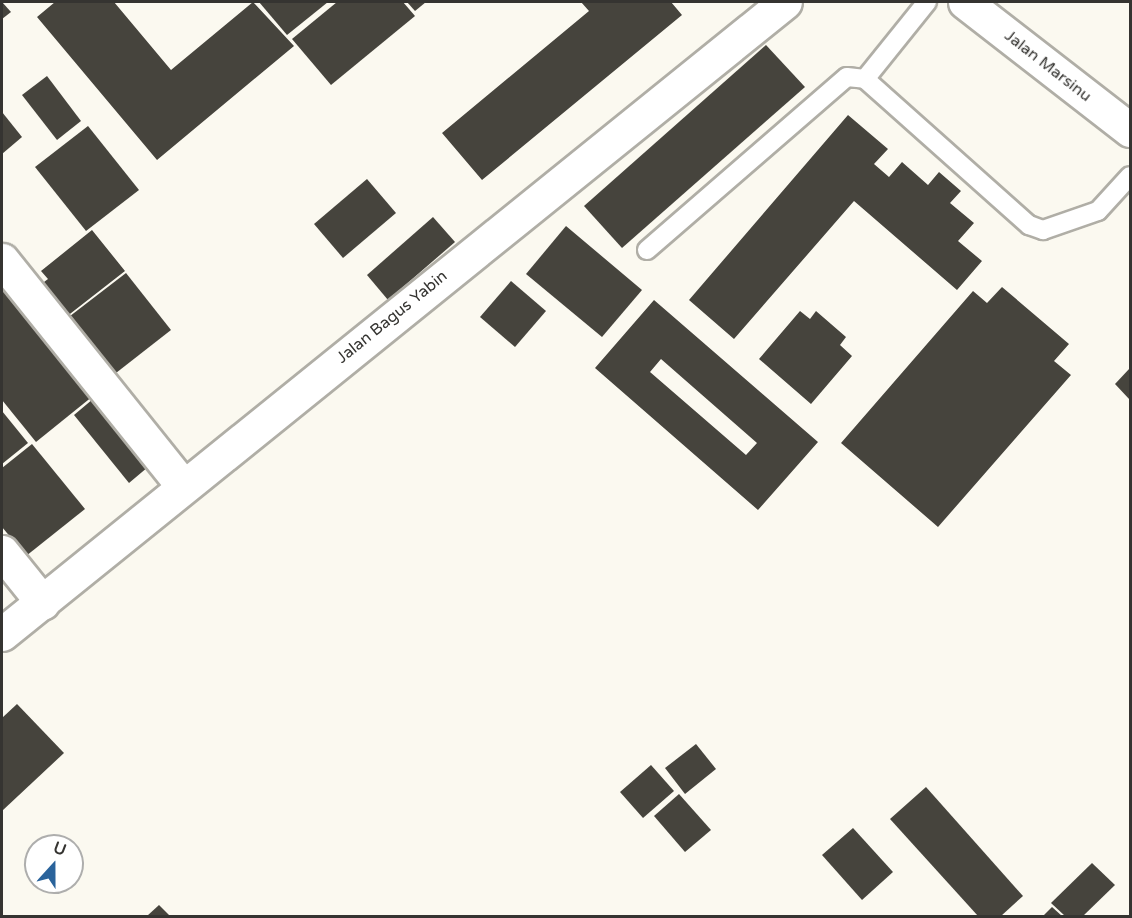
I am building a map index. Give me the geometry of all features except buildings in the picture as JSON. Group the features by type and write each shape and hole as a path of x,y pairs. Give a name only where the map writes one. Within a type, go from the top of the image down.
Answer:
{"street":[{"name":"Jalan Bagus Yabin","path":"2,634 43,603 182,485 785,2"},
{"name":"Jalan Marsinu","path":"965,2 1131,130"},
{"path":"2,260 182,485"},
{"path":"2,552 43,603"}],"lane":[{"path":"866,79 927,2"},
{"path":"648,250 837,81 866,79 1029,225 1042,230 1098,212 1131,176"}]}
